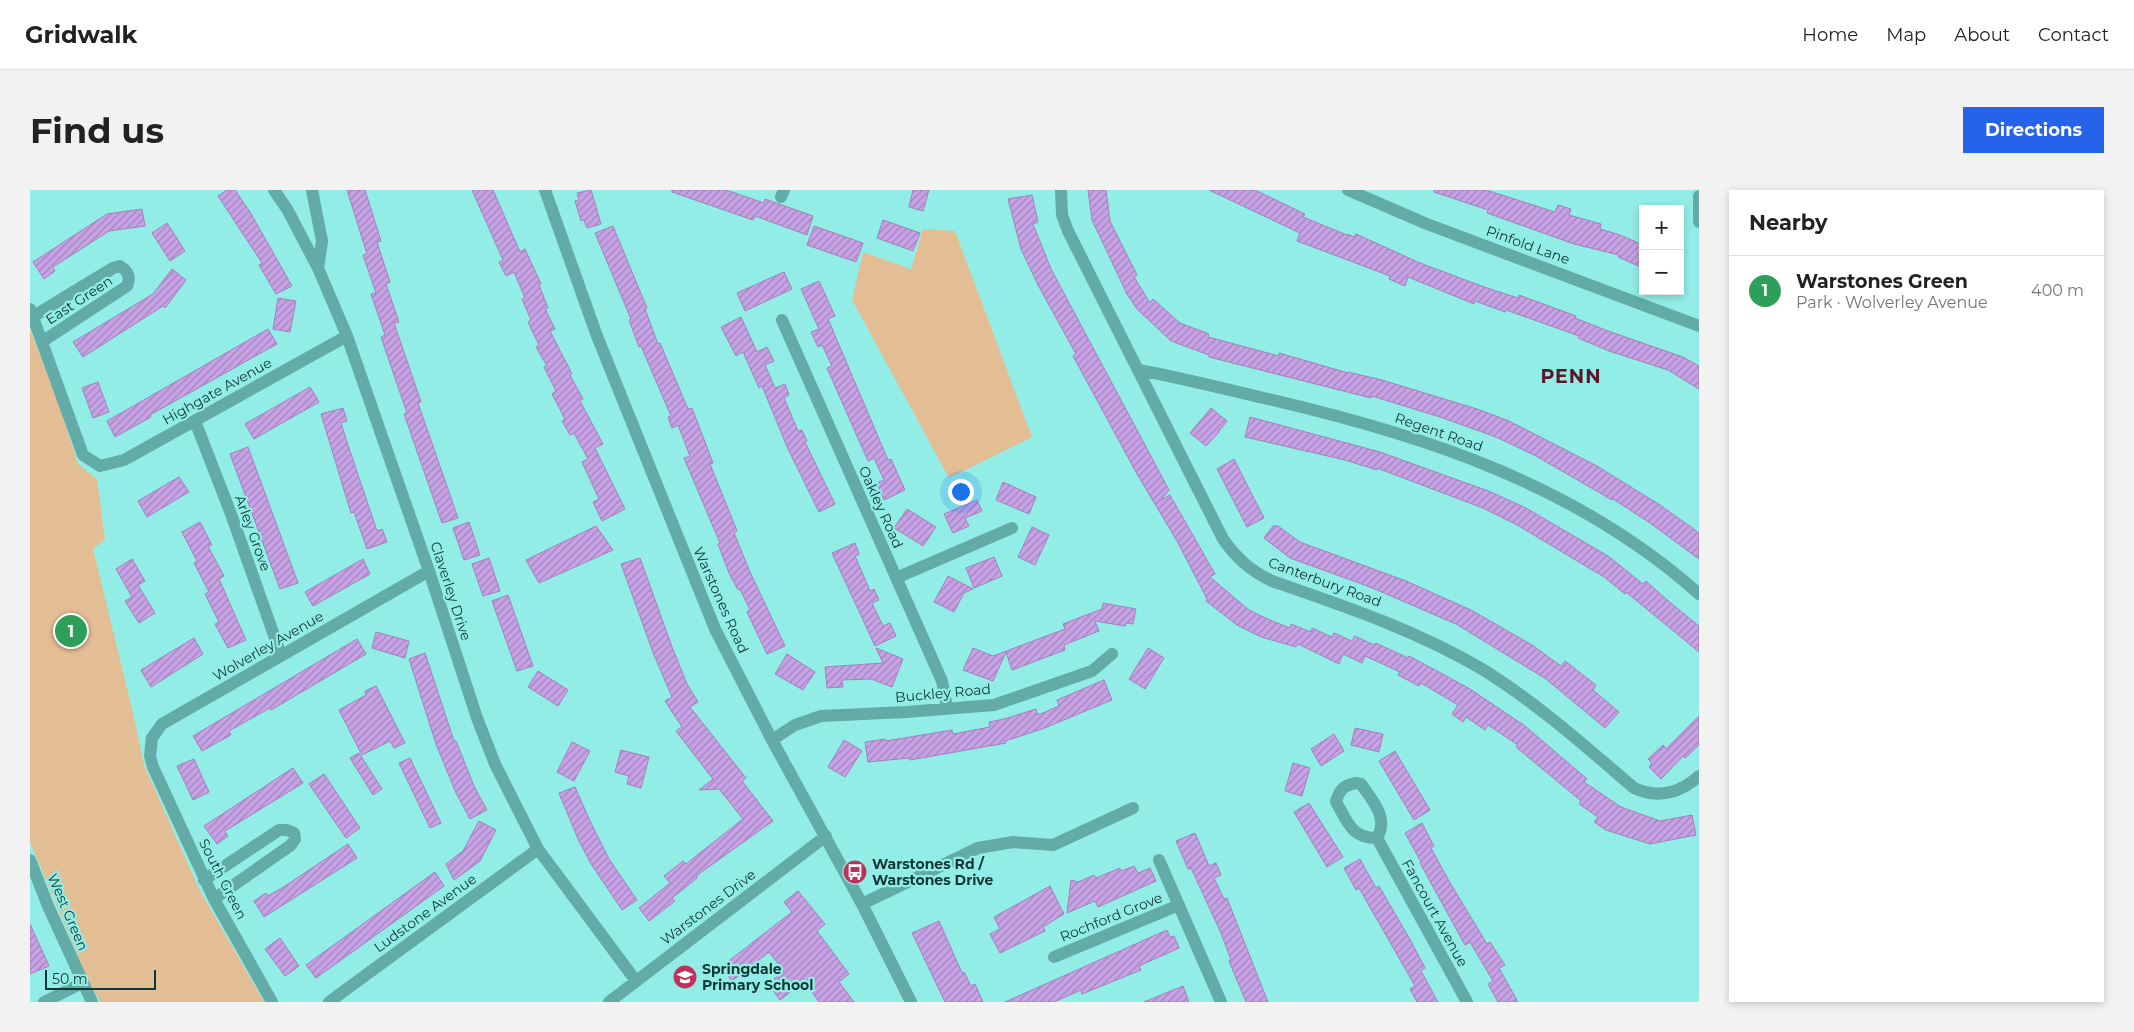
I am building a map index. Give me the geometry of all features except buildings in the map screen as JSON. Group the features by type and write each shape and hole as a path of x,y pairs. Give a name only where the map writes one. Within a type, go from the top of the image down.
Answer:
{"street":[{"name":"Claverley Drive","path":"274,190 287,209 318,268 347,336 429,571 477,718 495,764 538,849 636,981"},
{"path":"312,190 322,241 318,268"},
{"name":"Warstones Road","path":"546,190 597,336 715,629 772,740 862,904 911,1002"},
{"name":"Canterbury Road","path":"1061,190 1062,215 1068,231 1224,539 1242,563 1272,581 1375,616 1421,637 1482,669 1533,703 1582,742 1634,788 1645,793 1673,792 1690,784 1699,776"},
{"name":"Pinfold Lane","path":"1348,190 1427,224 1699,326"},
{"path":"1699,196 1699,222"},
{"name":"East Green","path":"43,341 127,286 129,276 126,270 120,266 113,268 32,313 83,455 100,466"},
{"name":"Oakley Road","path":"782,320 942,681 947,708"},
{"name":"Highgate Avenue","path":"100,466 124,460 347,336"},
{"name":"Regent Road","path":"1139,370 1346,417 1468,456 1518,478 1572,506 1640,546 1678,574 1699,594"},
{"name":"Arley Grove","path":"195,421 231,514 281,655"},
{"path":"896,578 1012,528"},
{"name":"Wolverley Avenue","path":"153,767 150,756 152,738 162,724 429,571"},
{"name":"Buckley Road","path":"772,740 796,726 821,716 994,705 1092,671 1112,654"},
{"name":"South Green","path":"153,767 204,880 272,1002"},
{"path":"862,904 978,848 1013,842 1053,845 1133,808"},
{"path":"204,880 279,830 288,830 294,833 295,839 291,845 214,899"},
{"name":"Warstones Drive","path":"609,1002 826,836"},
{"name":"Fancourt Avenue","path":"1377,838 1467,1002"},
{"name":"Ludstone Avenue","path":"329,1002 538,849"},
{"name":"West Green","path":"30,860 48,906 92,1002"},
{"name":"Rochford Grove","path":"1159,860 1221,1002"},
{"name":"Rochford Grove","path":"1054,957 1179,905"},
{"path":"44,1002 82,983"}],"shaded area":[{"path":"923,229 955,231 1032,437 949,478 852,300 863,252 911,269"},
{"path":"30,329 60,408 78,464 97,479 105,539 93,549 144,765 199,889 264,1002 101,1002 89,983 30,842"}],"place":[{"name":"Warstones Green","path":"71,631"},
{"name":"Warstones Rd / Warstones Drive","path":"855,872"},
{"name":"Springdale Primary School","path":"685,977"}],"district":[{"name":"PENN","path":"1571,376"}]}
